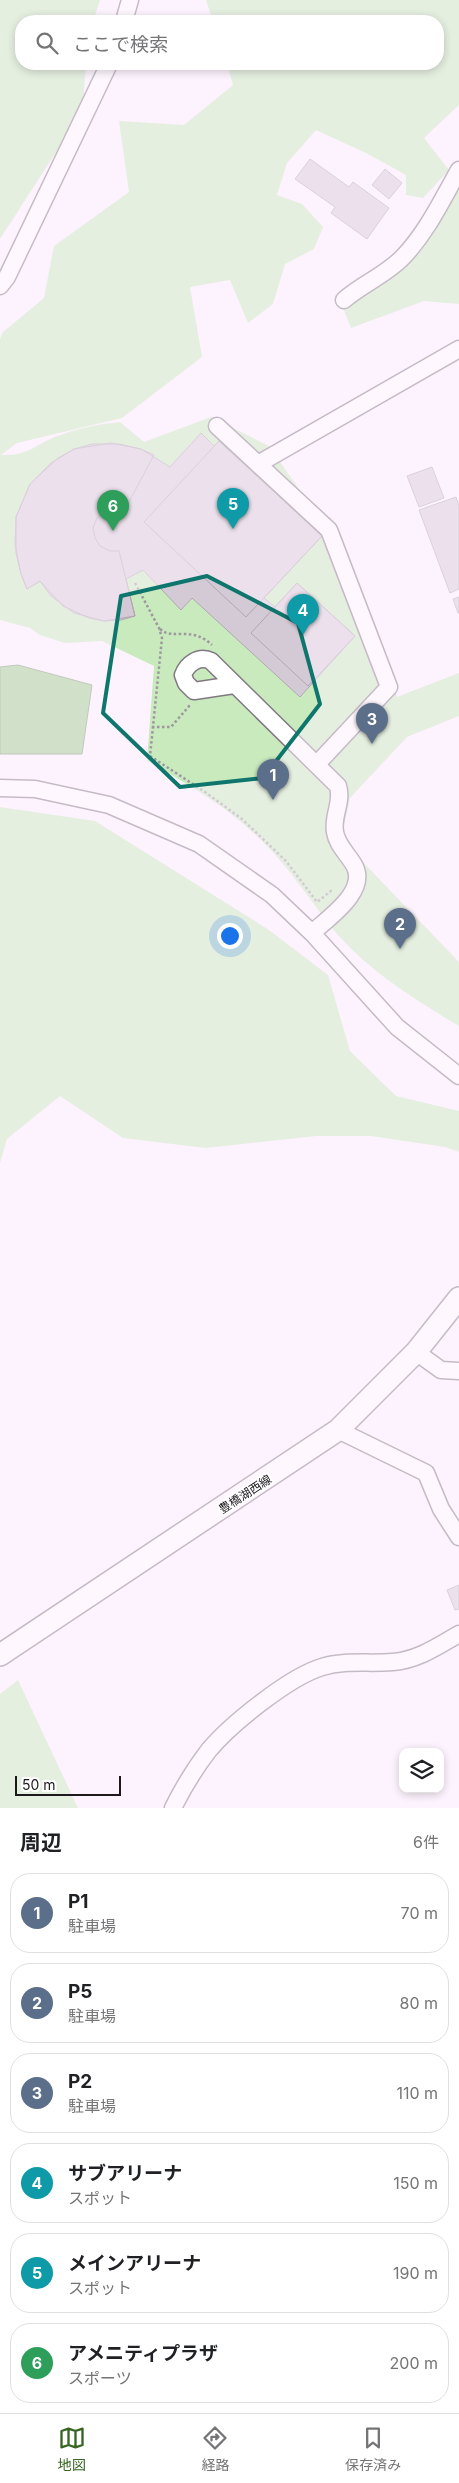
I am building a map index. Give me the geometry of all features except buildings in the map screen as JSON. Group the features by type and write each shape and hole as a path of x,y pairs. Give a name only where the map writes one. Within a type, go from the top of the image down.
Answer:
{"main road":[{"name":"豊橋湖西線","path":"0,1654 338,1430 416,1352 459,1298"}],"street":[{"path":"126,15 130,0"},
{"path":"0,286 8,277 106,70"},
{"path":"344,300 355,290 378,278 402,258 423,233 459,170"},
{"path":"258,464 459,349"},
{"path":"217,426 329,530 389,687 317,764"},
{"path":"234,685 338,786 340,801 334,829 339,845 357,871 356,887 344,902 312,933"},
{"path":"0,788 35,789 109,805 198,844 272,895 312,933 397,1027 459,1076"},
{"path":"416,1352 441,1370 459,1371"},
{"path":"338,1430 426,1473 440,1509 459,1537"},
{"path":"173,1808 186,1782 210,1750 287,1683 321,1668 349,1662 395,1662 420,1656 459,1634"}],"path":[{"path":"135,583 162,638 149,752 152,758 205,792 242,819 284,859 316,902 337,887"},
{"path":"152,727 171,727 194,702"},
{"path":"331,891 344,902"}],"highlighted area":[{"path":"207,576 298,623 320,704 263,778 180,787 103,713 121,596"}],"shaded area":[{"path":"0,0 100,0 95,15 15,15 15,70 86,70 83,103 69,132 0,239"},
{"path":"206,0 459,0 459,105 424,138 449,170 423,198 406,195 406,175 368,154 316,130 287,163 277,195 302,204 323,227 314,249 285,264 273,304 248,323 230,280 190,287 202,357 122,418 17,443 1,455 18,454 30,450 47,440 79,429 120,422 144,442 211,417 269,446 301,492 335,526 397,697 459,673 459,716 407,737 350,798 343,829 347,841 357,856 459,962 459,1026 395,985 351,949 328,923 273,852 235,817 207,797 147,761 154,666 102,641 65,643 40,635 30,628 0,620 0,339 3,332 44,298 54,246 129,192 119,121 184,125 233,85 229,70 444,70 444,15 211,15"},
{"path":"459,182 459,304 424,301 351,328 343,308 376,289 422,250 441,209"},
{"path":"18,665 92,685 82,754 0,754 0,667"},
{"path":"0,807 95,821 269,930 328,975 350,1051 396,1096 459,1111 459,1152 445,1147 371,1136 316,1136 206,1148 123,1138 60,1096 7,1139 0,1163"},
{"path":"18,1680 78,1808 0,1808 0,1694"}],"place":[{"name":"メインアリーナ","path":"233,529"},
{"name":"アメニティプラザ","path":"113,531"},
{"name":"サブアリーナ","path":"303,635"},
{"name":"P2","path":"372,744"},
{"name":"P1","path":"273,800"},
{"name":"P5","path":"400,949"}]}
